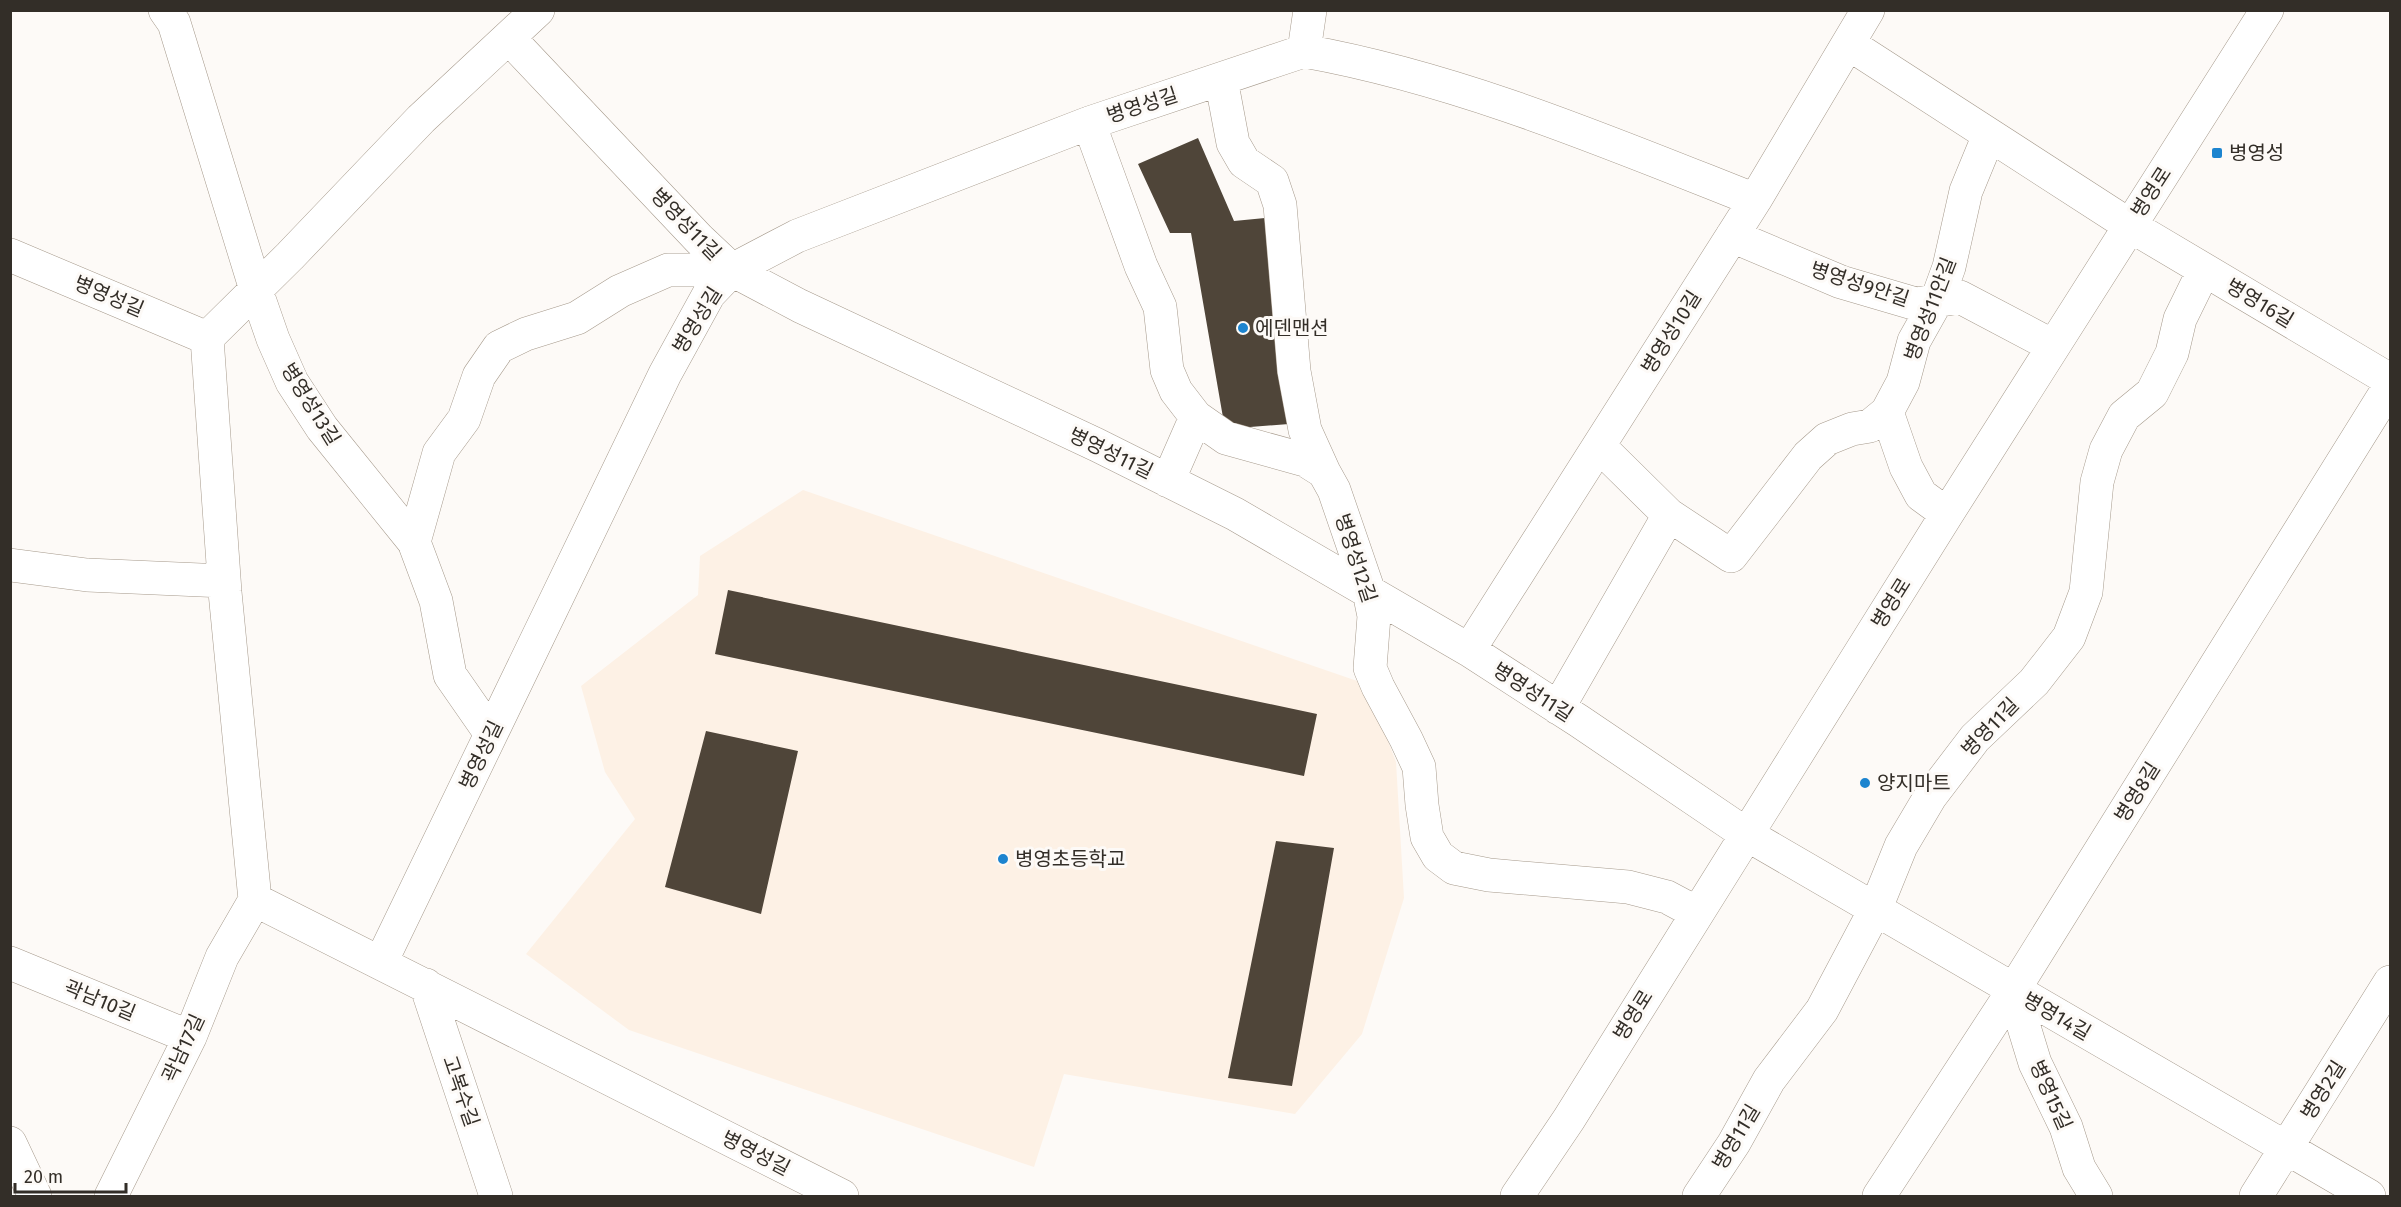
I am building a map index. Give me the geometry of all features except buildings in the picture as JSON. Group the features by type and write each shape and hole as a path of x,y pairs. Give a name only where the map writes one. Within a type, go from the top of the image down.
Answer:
{"street":[{"path":"255,900 224,581 207,338 421,119 538,10"},
{"path":"1310,10 1304,51 1354,60 1474,95 1634,152 1755,200"},
{"name":"병영성10길","path":"1469,650 1755,200 1868,10"},
{"name":"병영성13길","path":"166,11 174,23 256,290 273,339 292,382 322,428 414,542 436,601 450,675 491,734"},
{"name":"병영로","path":"1517,1197 1569,1119 2129,225 2266,13"},
{"name":"병영성11길","path":"509,38 699,239 732,270 801,306 1235,514 1469,650 1746,834"},
{"name":"병영16길","path":"1849,44 2129,225 2391,380"},
{"name":"병영성길","path":"381,962 665,374 709,294 732,270 797,236 1089,123 1304,51"},
{"name":"병영성12길","path":"1221,79 1233,143 1244,162 1272,181 1280,205 1294,371 1305,430 1334,490 1369,592 1374,616 1370,668 1419,767 1427,837 1438,856 1454,868 1489,875 1628,888 1667,897 1697,913"},
{"path":"1089,123 1142,266 1160,307 1167,370 1176,391 1197,417 1226,438 1305,460 1324,472"},
{"name":"병영성11안길","path":"1887,412 1903,382 1914,341 1937,300 1949,267 1966,191 1989,135"},
{"name":"병영성9안길","path":"1732,236 1841,282 1916,304 1960,297 2053,346"},
{"name":"병영성길","path":"10,255 207,338"},
{"path":"414,542 439,453 464,418 479,376 499,347 526,334 577,318 620,291 668,270 732,270"},
{"name":"병영11길","path":"1699,1197 1734,1143 1769,1080 1822,1010 1875,910 1901,846 1930,797 1975,738 2034,682 2069,637 2086,592 2097,482 2106,450 2124,416 2152,393 2172,353 2180,319 2204,270"},
{"name":"병영8길","path":"1879,1197 2013,991 2391,386"},
{"path":"1599,446 1668,515 1731,556 1808,456 1827,439 1852,429 1870,426 1887,412 1906,467 1921,495 1947,514"},
{"path":"1168,481 1197,417"},
{"path":"1558,708 1668,515"},
{"path":"10,565 87,575 224,581"},
{"name":"병영14길","path":"1746,834 2369,1197"},
{"name":"병영성길","path":"255,900 842,1197"},
{"name":"곽남17길","path":"111,1197 190,1037 222,957 255,900"},
{"name":"곽남10길","path":"10,963 190,1037"},
{"name":"병영2길","path":"2256,1197 2391,982"},
{"name":"고복수길","path":"426,985 496,1197"},
{"name":"병영15길","path":"2013,991 2035,1063 2066,1127 2079,1168 2096,1197"},
{"path":"10,1143 35,1197"}],"shaded area":[{"name":"병영초등학교","path":"803,490 1366,684 1396,762 1404,898 1362,1034 1295,1114 1064,1074 1034,1167 629,1030 526,954 635,819 605,772 581,686 698,595 700,556"}],"place":[{"name":"병영성","path":"2217,153"},
{"name":"에덴맨션","path":"1243,328"},
{"name":"양지마트","path":"1865,783"},
{"name":"병영초등학교","path":"1003,859"}]}
